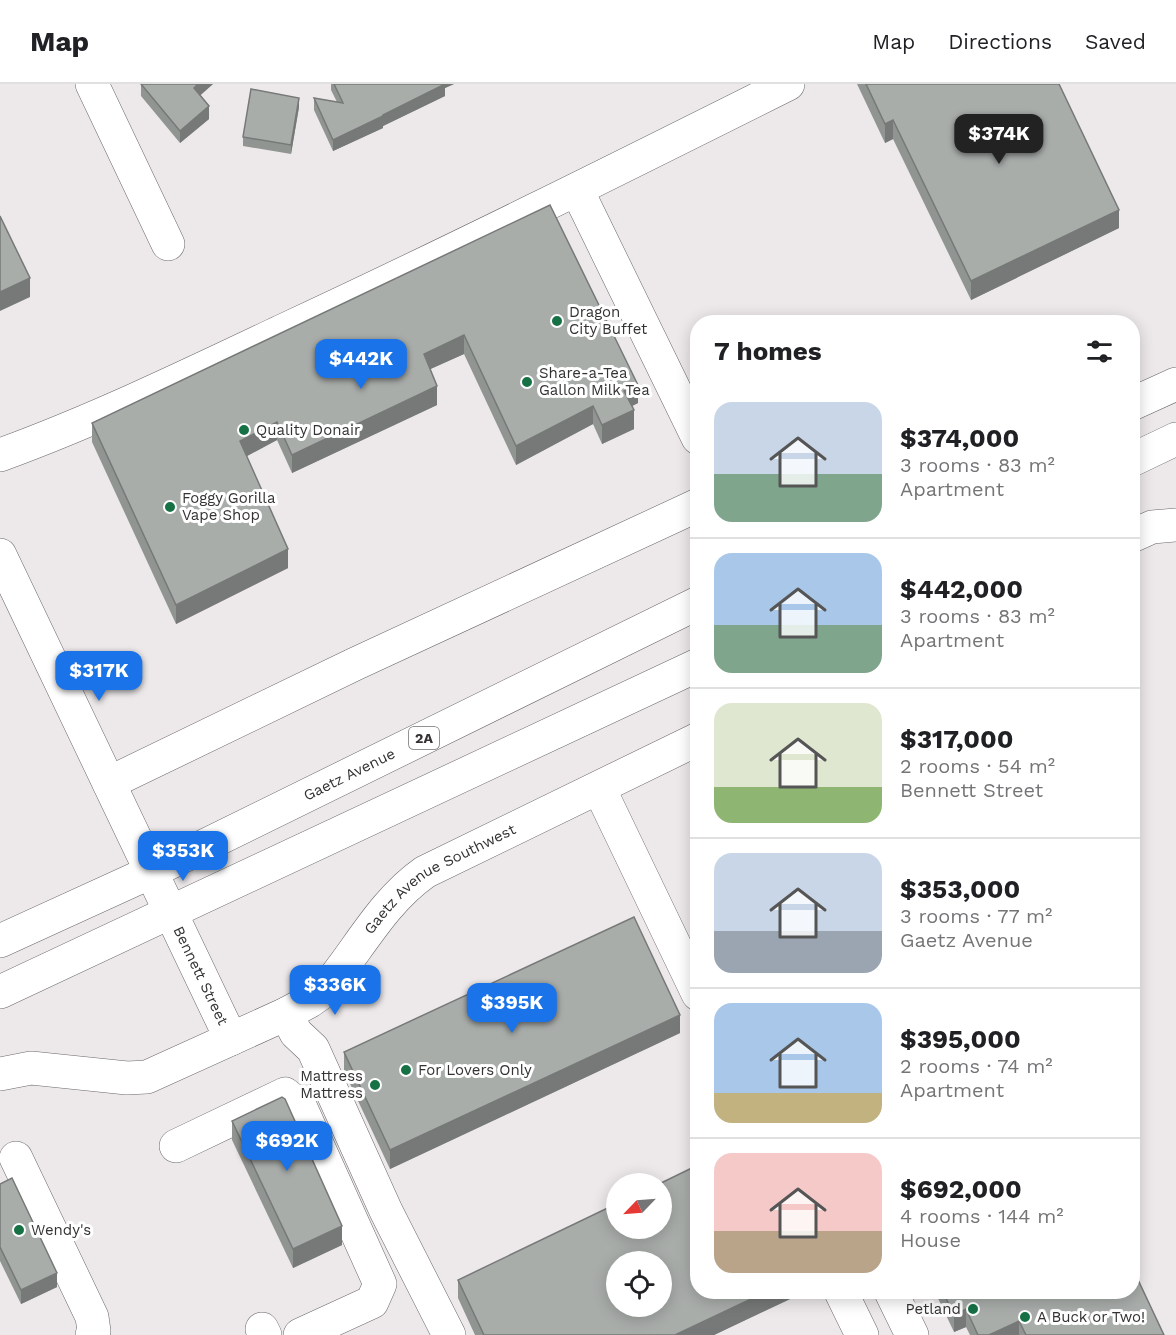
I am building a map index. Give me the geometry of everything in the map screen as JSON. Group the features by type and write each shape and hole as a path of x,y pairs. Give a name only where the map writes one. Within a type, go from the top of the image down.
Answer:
{"main road":[{"path":"92,84 168,244"},
{"path":"0,455 45,439 224,359 444,256 788,84"},
{"path":"577,190 690,422"},
{"path":"1140,400 1176,384"},
{"path":"1140,456 1176,439"},
{"path":"109,783 344,669 690,509"},
{"path":"1140,533 1152,528 1176,525"},
{"path":"0,555 151,872"},
{"name":"Gaetz Avenue","path":"0,941 151,872 690,607"},
{"path":"0,992 690,669"},
{"name":"Gaetz Avenue Southwest","path":"0,1074 31,1068 127,1078 147,1077 286,1014 324,991 385,908 409,883 444,861 690,743"},
{"path":"598,788 690,978"},
{"name":"Bennett Street","path":"151,872 231,1040"},
{"path":"286,1014 296,1033 313,1049 386,1211 449,1335"},
{"path":"176,1146 285,1094 300,1106 380,1284 372,1302 300,1335"},
{"path":"16,1158 92,1317 94,1331 92,1335"},
{"path":"844,1299 862,1335"},
{"path":"894,1299 912,1335"}],"building":[{"path":"141,84 198,84 194,88 209,106 180,131"},
{"path":"334,84 445,84 333,140 314,98 343,103"},
{"path":"866,84 1059,84 1119,210 971,281 893,120 885,124"},
{"path":"251,89 299,98 291,145 243,137"},
{"path":"550,205 638,385 624,391 634,410 602,425 593,406 516,446 464,335 424,354 437,386 292,455 277,422 240,441 288,549 176,605 92,423"},
{"path":"0,216 30,278 0,292"},
{"path":"634,917 680,1015 390,1150 344,1052"},
{"path":"282,1097 285,1099 342,1226 293,1249 232,1121"},
{"path":"690,1169 690,1299 751,1299 675,1335 484,1335 458,1280 606,1209 606,1239 672,1239 672,1178"},
{"name":"Wendy's","path":"12,1178 57,1273 21,1290 0,1247 0,1184"},
{"path":"1140,1284 1164,1335 1026,1335 1019,1321 989,1335 978,1335 966,1309 954,1315 946,1299 1140,1299"}],"place":[{"name":"Dragon City Buffet","path":"557,321"},
{"name":"Share-a-Tea Gallon Milk Tea","path":"527,382"},
{"name":"Quality Donair","path":"244,430"},
{"name":"Foggy Gorilla Vape Shop","path":"170,507"},
{"name":"For Lovers Only","path":"406,1070"},
{"name":"Mattress Mattress","path":"375,1085"},
{"name":"Wendy's","path":"19,1230"},
{"name":"Petland","path":"973,1309"},
{"name":"A Buck or Two!","path":"1025,1317"}]}
